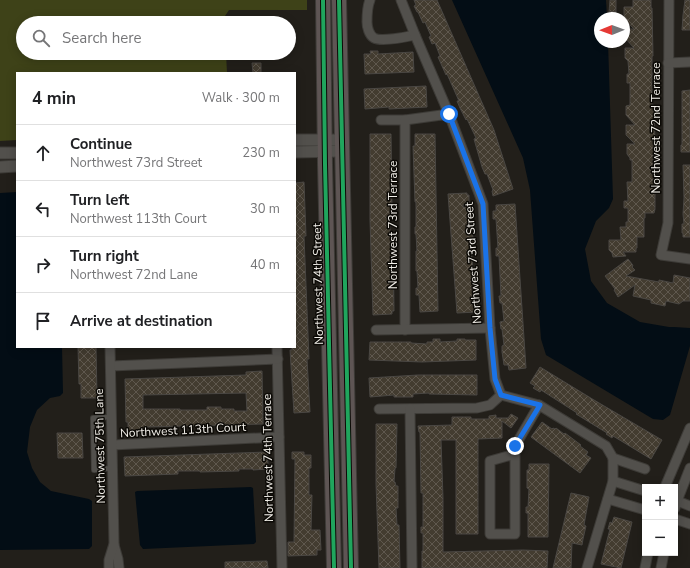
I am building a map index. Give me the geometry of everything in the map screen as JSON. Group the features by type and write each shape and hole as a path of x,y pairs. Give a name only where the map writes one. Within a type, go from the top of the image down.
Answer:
{"main road":[{"name":"Northwest 74th Street","path":"323,0 334,568"},
{"path":"340,0 351,568"}],"street":[{"path":"370,0 367,25 374,38 385,40 414,36"},
{"name":"Northwest 73rd Street","path":"401,0 414,36 449,114 483,204 490,328 495,379 501,395"},
{"name":"Northwest 72nd Terrace","path":"669,0 668,223 661,255 690,259"},
{"path":"668,63 690,62"},
{"path":"381,120 405,120 449,114"},
{"name":"Northwest 73rd Terrace","path":"405,120 406,330"},
{"path":"296,140 325,145 342,145"},
{"path":"296,152 325,145"},
{"path":"0,153 16,153"},
{"path":"0,167 16,166"},
{"path":"376,330 490,328"},
{"name":"Northwest 75th Lane","path":"110,348 114,544 119,568"},
{"name":"Northwest 74th Terrace","path":"277,348 282,568"},
{"path":"111,366 278,359"},
{"path":"379,409 477,408 490,405 501,395 540,405 606,446 612,458 613,481 587,568"},
{"path":"515,454 490,461 490,534 515,534 515,454 515,446 540,405"},
{"path":"410,409 412,568"},
{"path":"666,484 690,428"},
{"name":"Northwest 113th Court","path":"112,445 279,438"},
{"path":"612,458 645,469"},
{"path":"678,498 690,468"},
{"path":"613,481 642,490"},
{"path":"608,499 642,509"},
{"path":"678,503 690,506"},
{"path":"678,520 690,524"},
{"name":"Northwest 75th Lane","path":"109,568 109,560 114,544"},
{"path":"645,568 647,556"},
{"path":"661,568 663,556"}],"lane":[{"path":"112,417 93,418 94,470 112,468"}],"green space":[{"path":"0,0 307,0 307,10 229,10 225,16 16,16 16,60 226,60 227,72 16,72 16,140 0,141"}],"shaded area":[{"path":"452,0 606,0 607,12 594,12 594,48 608,48 613,199 609,208 596,221 585,249 591,281 607,303 640,322 669,327 690,328 690,346 670,415 663,420 653,419 546,355 541,339 530,190 523,158"},
{"path":"16,192 16,348 62,348 63,393 60,396 50,398 37,410 30,427 27,452 32,468 40,482 51,491 89,499 92,501 92,546 89,549 0,550 0,193"},
{"path":"253,488 256,542 254,544 143,549 140,545 135,492"}],"building":[{"path":"414,0 437,0 494,130 513,189 493,196 493,190 487,174 485,174 482,167 474,139 476,138 460,108 457,101 459,101 438,57 440,56 435,43 432,44 429,37 431,36 425,22 423,23 414,6 416,5"},
{"path":"610,0 616,0 616,12 609,12"},
{"path":"633,0 651,0 655,209 654,213 645,213 644,237 637,237 636,252 623,252 626,256 613,257 609,250 609,240 621,240 620,227 626,227 626,222 628,222 628,208 624,208 624,201 628,201 627,182 632,182 632,160 630,160 627,154 627,144 635,144 626,135 626,125 635,125 626,115 626,106 630,105 630,83 627,83 627,74 629,74 628,61 625,58 625,48 634,48 630,44 630,29 634,29 630,25 630,12 624,12 624,7 633,7"},
{"path":"685,0 690,0 690,30 682,30"},
{"path":"370,51 378,51 378,54 413,52 414,72 365,74 364,54 371,54"},
{"path":"252,63 261,63 261,72 253,72"},
{"path":"426,86 427,107 389,109 389,107 365,109 364,89"},
{"path":"690,90 690,152 681,152 682,91"},
{"path":"370,134 391,134 392,214 390,214 390,236 393,236 394,311 392,311 392,314 373,315 370,220"},
{"path":"415,134 435,134 438,311 420,312 419,295 416,295 416,288 418,288 416,271 416,202 413,146 415,146"},
{"path":"683,165 690,165 690,237 683,237 682,233 682,224 684,224"},
{"path":"304,182 306,236 304,236 309,359 307,359 310,412 294,413 290,350 292,350 292,348 296,348 296,183"},
{"path":"467,193 467,195 469,195 469,203 463,205 463,207 470,207 474,248 471,248 473,270 475,269 478,312 457,313 448,194"},
{"path":"515,204 526,368 509,370 508,365 504,365 502,352 502,346 504,345 500,322 504,321 502,303 500,303 499,296 501,296 499,256 496,256 496,248 498,248 496,219 493,219 493,211 496,211 496,205"},
{"path":"628,259 635,270 626,276 673,283 674,275 690,278 690,301 683,301 679,304 666,301 665,306 651,303 651,300 633,296 635,285 618,297 614,290 615,289 605,276"},
{"path":"433,339 440,339 440,342 457,341 457,339 476,340 476,360 422,362 369,360 370,342 411,342 427,344 427,342 433,342"},
{"path":"78,348 96,348 97,398 81,398 81,384 79,384"},
{"path":"540,367 662,440 651,459 613,436 612,438 606,434 607,433 541,390 540,392 533,388 535,386 530,383"},
{"path":"262,371 263,424 144,427 144,431 128,431 128,422 126,422 125,379 246,375 246,372","holes":["246,393 247,411 234,411 234,409 221,409 221,407 207,407 207,410 143,409 143,395"]},
{"path":"418,375 477,375 477,395 429,393 413,394 413,397 394,397 394,395 370,397 369,378"},
{"path":"511,414 518,418 511,428 502,421 502,438 478,439 478,534 456,534 456,440 441,440 443,552 523,550 548,551 547,568 422,568 423,533 421,533 421,527 423,527 423,493 421,493 420,432 418,426 452,425 452,417 489,419 489,416 496,415 496,418 508,418"},
{"path":"542,422 552,429 556,428 564,434 565,433 588,452 586,455 591,458 580,473 531,437"},
{"path":"376,424 397,424 396,468 394,482 396,486 398,486 398,508 396,508 397,525 399,525 400,568 379,568 376,484"},
{"path":"57,433 82,433 83,458 58,458"},
{"path":"267,452 267,469 239,469 239,471 200,472 178,471 178,474 125,476 124,457"},
{"path":"292,452 304,452 304,455 311,455 311,468 309,468 309,495 312,495 311,530 320,530 321,550 317,550 317,555 288,556 288,542 294,542 295,459 292,459"},
{"path":"529,464 549,464 548,537 528,537 528,513 526,513 526,507 528,507 529,489 527,488 527,470 529,470"},
{"path":"571,493 589,497 584,525 586,526 582,545 572,543 571,568 553,568"},
{"path":"614,517 632,522 621,568 601,564 610,529 608,529 610,522 612,523"},
{"path":"267,561 268,568 225,568 225,562"}],"cycle path":[{"path":"323,0 334,568"},
{"path":"339,0 351,568"}],"route":[{"path":"449,114 483,204 489,317 495,379 501,395 540,405 515,446"}]}
